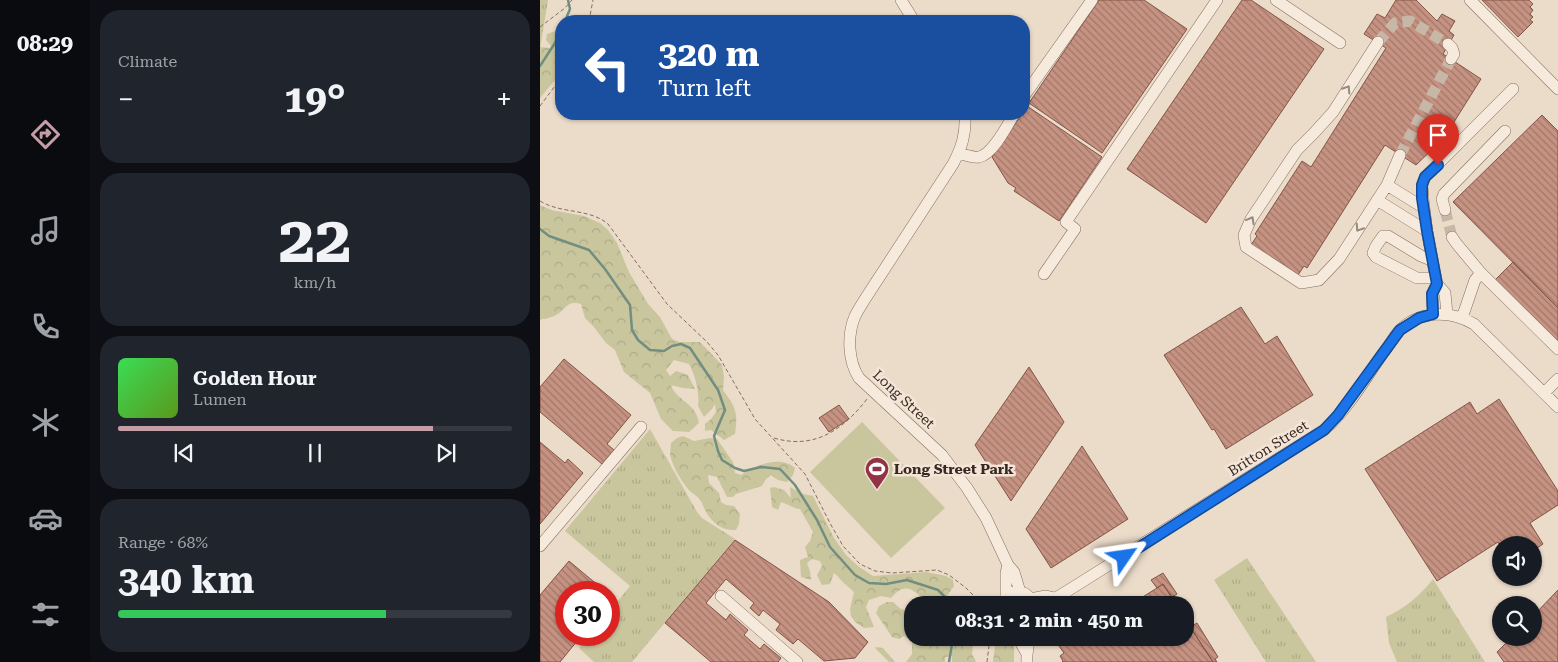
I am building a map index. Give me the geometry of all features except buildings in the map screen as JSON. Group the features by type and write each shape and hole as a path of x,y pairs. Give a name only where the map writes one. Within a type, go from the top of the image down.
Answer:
{"street":[{"path":"901,0 910,15"},
{"path":"1030,88 1092,0"},
{"path":"1044,274 1075,229 1066,222 1217,0"},
{"path":"1276,0 1340,43"},
{"path":"1470,0 1558,89"},
{"path":"1378,42 1333,112 1296,150 1251,219 1244,235 1246,247 1301,283 1319,280 1339,259 1387,185 1400,155"},
{"path":"1448,44 1454,54 1451,59"},
{"path":"1447,314 1445,293 1437,281 1427,231 1422,185 1425,177 1513,89"},
{"name":"Long Street","path":"965,120 962,148 953,164 854,317 850,333 850,352 859,378 942,455 967,488 986,518 1008,564 1014,572 1020,592"},
{"path":"959,153 975,157 986,154 1000,138 1010,120"},
{"path":"1445,210 1442,199 1444,194 1505,131"},
{"path":"1387,185 1424,208"},
{"path":"1377,200 1427,231"},
{"path":"1433,261 1388,236 1383,236 1373,253 1376,257 1417,278 1437,281"},
{"path":"1452,237 1481,272 1558,349"},
{"path":"1462,318 1475,280 1481,272"},
{"path":"1433,314 1432,294 1437,281"},
{"name":"Britton Street","path":"1059,596 1324,430 1338,415 1400,330 1419,318 1433,314 1447,314 1474,324 1558,407"},
{"path":"1544,393 1558,379"},
{"path":"540,546 641,427"},
{"path":"1004,596 1008,564"},
{"path":"1009,596 1015,591 1029,596"},
{"path":"722,596 797,662"}],"path":[{"path":"556,15 572,0"},
{"path":"590,15 593,0"},
{"path":"540,27 555,16"},
{"path":"540,106 555,86"},
{"path":"540,201 552,207 595,216 608,224 667,304 718,355 749,411 762,428 805,474 843,546 860,564 874,571 892,573 937,570 958,581 974,596"},
{"path":"772,437 788,442 805,442 827,435 855,415 873,391"},
{"path":"987,662 989,646"}],"green space":[{"path":"540,0 548,0 540,49"},
{"path":"555,31 555,80 540,98 540,47 550,48 551,46 546,40 547,34"},
{"path":"540,205 551,210 584,216 600,223 608,230 617,243 629,272 648,304 660,317 672,339 680,342 700,342 722,365 724,377 723,390 731,401 736,415 735,434 724,440 711,430 705,431 705,424 716,412 715,404 704,417 698,406 696,384 689,364 674,360 666,370 670,376 676,371 688,375 695,389 671,385 673,390 694,410 699,423 689,432 673,431 661,419 650,393 624,372 615,350 606,343 585,318 581,304 569,304 554,316 540,320"},
{"name":"Long Street Park","path":"862,422 945,508 891,558 810,472"},
{"path":"650,429 697,512 702,518 735,539 632,662 594,662 579,648 581,646 620,646 620,598 630,586 565,531"},
{"path":"683,436 694,441 710,438 717,439 733,462 735,473 741,475 760,465 782,462 795,468 793,475 787,482 778,480 771,475 762,486 736,494 733,497 727,497 717,477 708,475 709,483 719,493 721,502 734,506 740,514 736,530 722,528 711,519 701,501 688,489 671,459 671,443"},
{"path":"774,487 784,490 791,498 790,487 803,494 813,496 834,538 846,555 873,576 926,572 946,576 953,580 954,586 947,596 919,596 910,589 903,589 891,598 881,596 869,600 866,607 874,627 864,628 855,622 851,616 850,609 854,592 834,573 830,584 822,585 817,575 822,566 820,561 812,559 807,563 811,580 801,577 800,560 808,557 805,547 810,541 813,532 800,509 781,502 778,510 772,507 770,488"},
{"path":"1247,558 1316,662 1266,662 1214,580"},
{"path":"1433,579 1485,662 1397,662 1389,643 1386,617 1412,601"},
{"path":"887,602 893,602 904,610 904,636 899,639 892,637 876,613 879,606"},
{"path":"912,646 973,646 972,654 976,662 952,662 952,656 945,657 945,662 906,662 912,654"},
{"path":"995,646 1014,646 1014,662 993,662"},
{"path":"876,647 883,648 895,662 889,662"}],"waterway":[{"path":"568,0 570,9 568,15"},
{"path":"540,66 555,43"},
{"path":"540,229 549,236 589,250 630,305 632,330 638,340 650,350 664,351 672,346 681,344 690,348 718,390 725,410 714,436 722,460 744,471 761,467 780,469 795,485 817,520 830,547 855,575 869,583 886,584 907,580 938,590 944,596"},
{"path":"949,662 952,646"}],"tunnel":[{"path":"1378,42 1395,23 1410,21 1448,44"},
{"path":"1400,155 1451,59"},
{"path":"1445,210 1452,237"}],"place":[{"name":"Long Street Park","path":"877,490"}],"route":[{"path":"1124,557 1324,430 1338,415 1400,330 1419,318 1433,314 1432,294 1437,284 1427,231 1422,185 1425,177 1438,165"}]}
